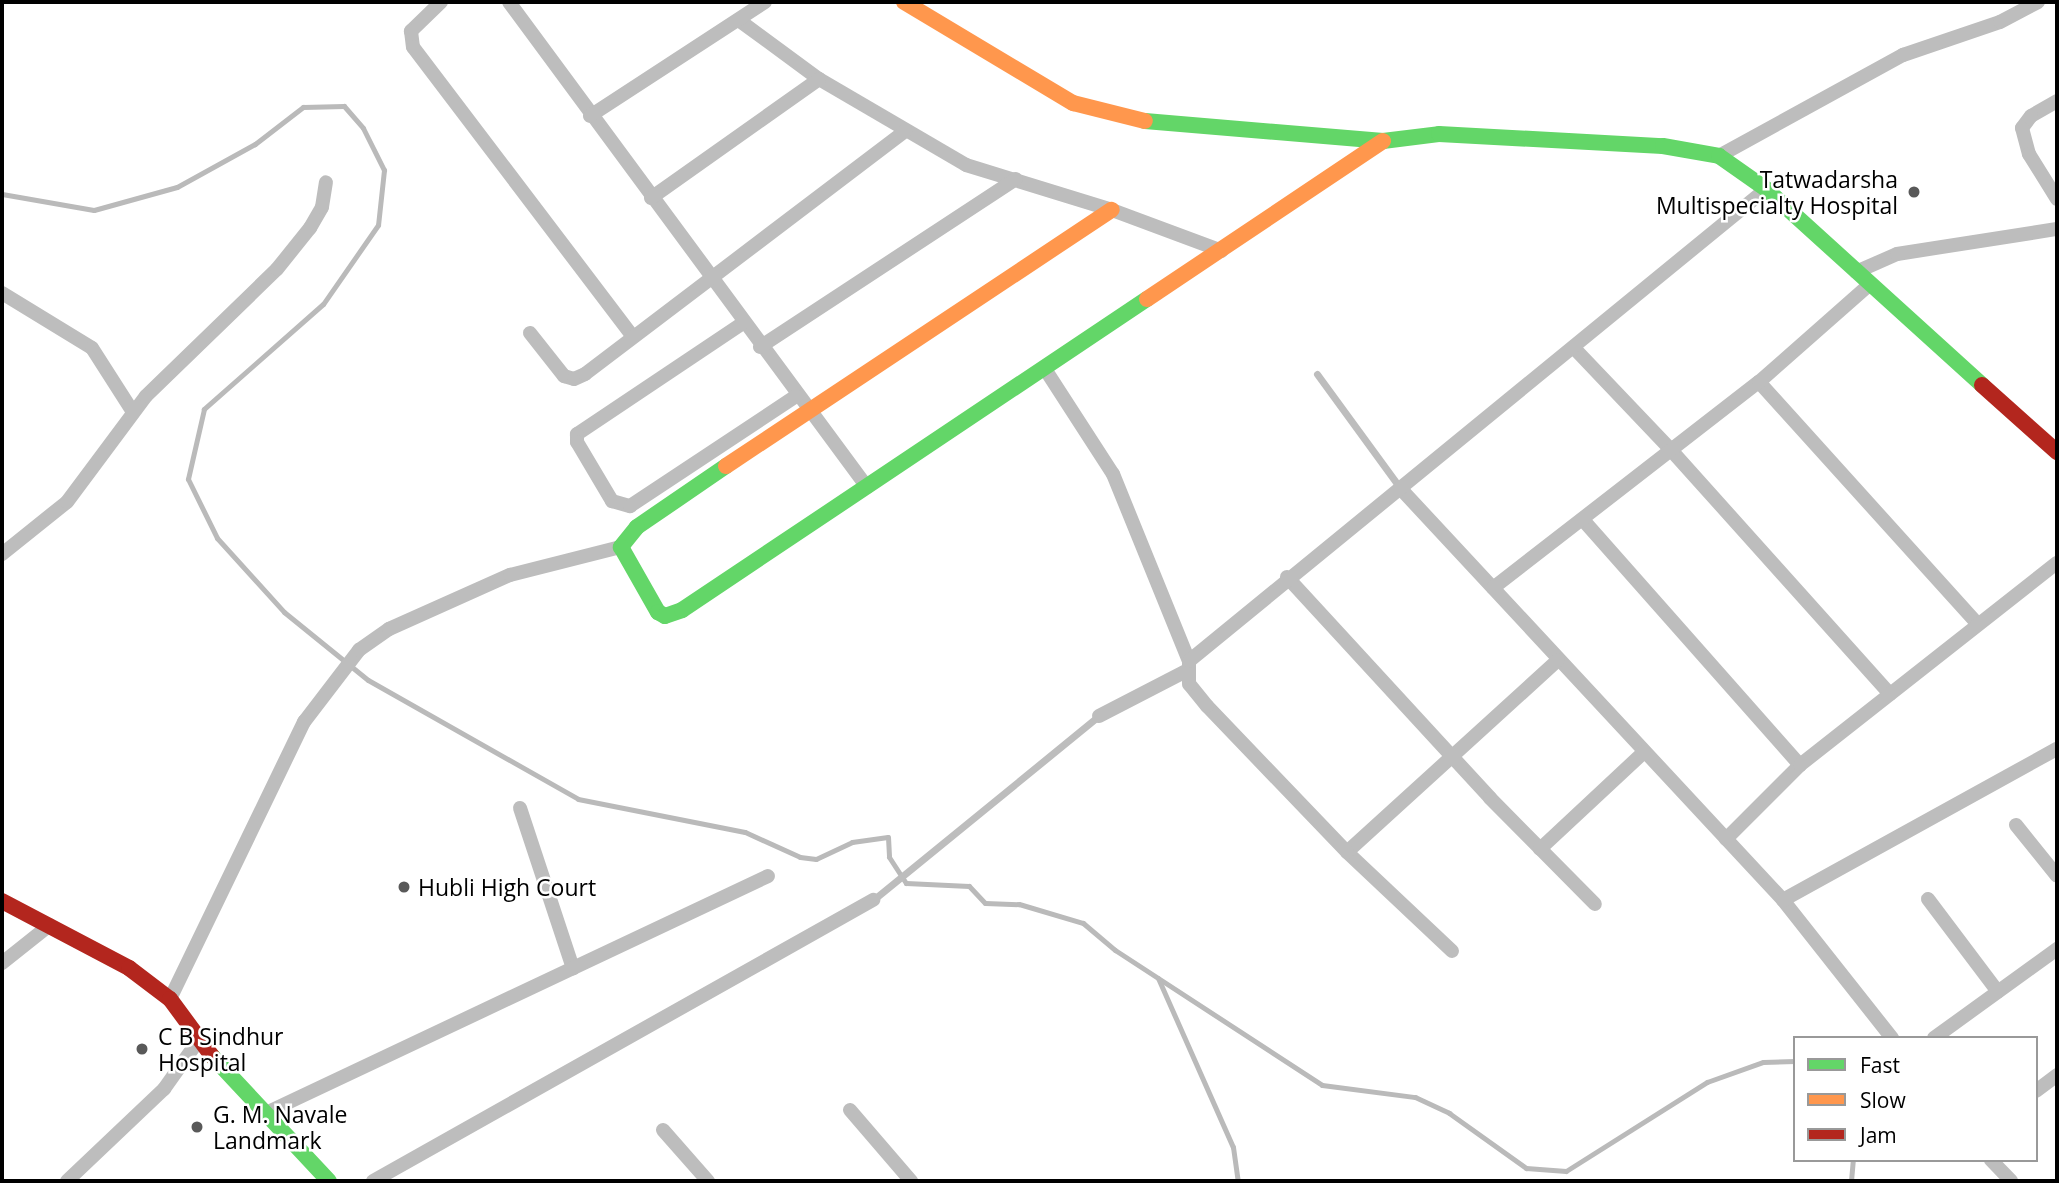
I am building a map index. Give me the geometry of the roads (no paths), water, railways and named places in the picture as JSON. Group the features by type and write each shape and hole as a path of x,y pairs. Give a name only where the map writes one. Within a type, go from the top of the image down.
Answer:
{"street":[{"path":"441,2 411,31 413,47 632,336"},
{"path":"509,2 796,396 867,487"},
{"path":"590,116 740,21 765,2"},
{"path":"904,2 1073,103 1121,117 1383,141 1439,134 1491,136 1663,146 1719,156 1766,188 1869,285 2054,445"},
{"path":"1719,156 1903,55 2000,22 2038,2"},
{"path":"740,21 819,79 966,166 1112,210 1223,251"},
{"path":"651,198 819,79"},
{"path":"2057,101 2031,116 2022,128 2029,154 2057,199"},
{"path":"530,333 555,369 574,379 711,280 905,131"},
{"path":"621,547 653,605 665,616 673,614 1223,251 1383,141"},
{"path":"760,347 1016,180"},
{"path":"2,554 67,502 133,412 277,269 310,228 322,207 326,182"},
{"path":"1099,716 1188,666 1287,577 1574,348 1766,188"},
{"path":"170,999 315,705 359,650 389,629 510,575 621,547 637,527 807,410 1112,210"},
{"path":"1856,272 1897,254 2057,229"},
{"path":"1493,588 1759,382 1869,285"},
{"path":"2,293 92,348 133,412"},
{"path":"743,323 577,434 577,442 612,500 630,506 796,396"},
{"path":"1574,348 1671,450 1890,694"},
{"path":"1045,369 1114,474 1188,666 1189,684 1206,706 1347,852 1452,951"},
{"path":"1759,382 1978,624"},
{"path":"1400,488 1783,900 1890,1036"},
{"path":"1584,520 1800,765"},
{"path":"1726,839 1800,765 2057,563"},
{"path":"1287,577 1450,754 1595,904"},
{"path":"1347,852 1450,754 1558,660"},
{"path":"1783,900 2057,749"},
{"path":"1540,849 1644,752"},
{"path":"520,808 573,968"},
{"path":"2016,825 2057,876"},
{"path":"267,1113 768,876"},
{"path":"1928,899 1998,992"},
{"path":"373,1181 873,900"},
{"path":"2,901 128,968 170,999 198,1041 329,1181"},
{"path":"2,963 50,925"},
{"path":"1937,1036 2057,949"},
{"path":"67,1181 164,1089 198,1041"},
{"path":"2038,1089 2057,1075"},
{"path":"850,1110 911,1181"},
{"path":"663,1130 708,1181"},
{"path":"1994,1162 2011,1181"}],"lane":[{"path":"1317,374 1400,488"},
{"path":"873,900 1099,716"}],"waterway":[{"path":"2,194 94,210 177,187 255,144 303,107 344,106 363,128 384,170 378,225 323,304 204,409 188,479 217,538 284,612 368,680 578,799 745,832 800,857 816,859 852,842 888,837 889,857 906,883 969,886 985,903 1019,904 1083,923 1115,950 1322,1085 1415,1097 1449,1113 1526,1168 1566,1171 1707,1082 1763,1062 1793,1061"},
{"path":"1158,978 1233,1147 1238,1181"},
{"path":"1851,1181 1853,1162"}],"place":[{"name":"Tatwadarsha Multispecialty Hospital","path":"1914,192"},
{"name":"Hubli High Court","path":"404,887"},
{"name":"C B Sindhur Hospital","path":"142,1049"},
{"name":"G. M. Navale Landmark","path":"197,1127"}]}
